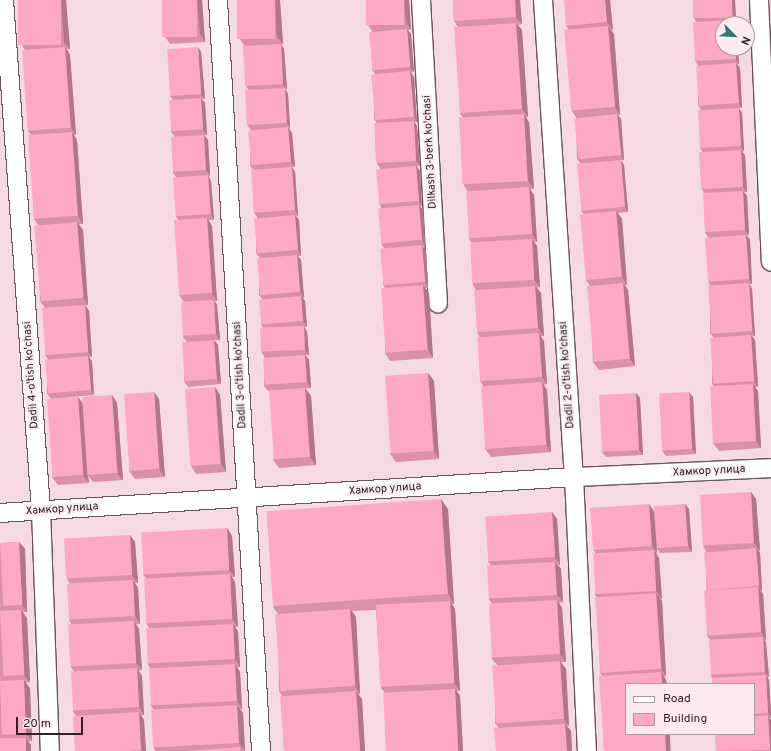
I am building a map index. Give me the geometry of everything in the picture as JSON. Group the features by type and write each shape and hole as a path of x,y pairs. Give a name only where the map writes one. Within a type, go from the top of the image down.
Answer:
{"street":[{"name":"Dadil 4-o'tish ko'chasi","path":"4,0 41,510 50,751"},
{"name":"Dadil 3-o'tish ko'chasi","path":"218,0 261,751"},
{"name":"Dilkash 3-berk ko'chasi","path":"421,0 438,304"},
{"name":"Dadil 2-o'tish ko'chasi","path":"543,0 574,478 587,751"},
{"path":"759,0 771,262"},
{"name":"Хамкор улица","path":"0,513 574,478 771,468"}],"building":[{"path":"18,0 61,0 61,45 18,45"},
{"path":"162,0 197,0 197,37 162,37"},
{"path":"237,0 275,0 275,39 237,39"},
{"path":"366,0 404,0 404,25 366,25"},
{"path":"453,0 515,0 516,17 454,21"},
{"path":"564,0 605,0 607,22 566,26"},
{"path":"693,0 732,0 732,16 693,18"},
{"path":"715,21 715,56 736,56 736,59 695,61 693,22"},
{"path":"516,23 522,109 460,113 454,27"},
{"path":"608,26 615,107 571,111 564,30"},
{"path":"407,29 410,67 372,70 369,32"},
{"path":"281,44 283,84 245,86 243,46"},
{"path":"65,47 71,128 28,131 22,50"},
{"path":"198,47 201,94 170,96 167,49"},
{"path":"736,63 739,103 699,106 696,66"},
{"path":"410,71 414,117 375,120 371,74"},
{"path":"285,88 287,123 247,125 245,90"},
{"path":"201,98 203,129 171,131 169,100"},
{"path":"739,108 741,146 700,148 698,110"},
{"path":"524,114 528,181 463,184 459,117"},
{"path":"617,114 621,155 579,159 574,118"},
{"path":"414,121 416,161 376,163 374,123"},
{"path":"288,127 291,162 251,165 248,130"},
{"path":"72,132 78,216 34,219 28,135"},
{"path":"204,135 206,170 173,172 171,137"},
{"path":"741,150 743,187 701,189 699,152"},
{"path":"621,160 625,207 581,211 577,164"},
{"path":"416,166 419,201 379,204 376,169"},
{"path":"292,167 295,210 254,213 251,170"},
{"path":"208,175 211,214 176,216 173,177"},
{"path":"529,187 532,234 469,238 466,191"},
{"path":"743,191 745,230 705,232 703,193"},
{"path":"419,205 422,240 381,243 378,209"},
{"path":"616,211 622,277 586,280 580,214"},
{"path":"295,215 298,250 257,253 254,219"},
{"path":"207,218 212,293 179,295 174,220"},
{"path":"77,222 84,298 41,301 34,226"},
{"path":"746,235 749,279 708,282 705,238"},
{"path":"532,239 534,280 472,283 470,242"},
{"path":"422,245 425,282 383,286 380,249"},
{"path":"297,255 300,292 260,295 257,258"},
{"path":"623,283 630,359 594,362 587,286"},
{"path":"749,283 752,331 711,334 708,286"},
{"path":"423,285 428,350 386,353 381,288"},
{"path":"535,286 538,328 477,332 474,290"},
{"path":"301,296 303,321 261,325 259,300"},
{"path":"214,300 216,334 183,336 181,302"},
{"path":"85,305 88,352 45,355 42,308"},
{"path":"304,326 305,350 261,352 260,328"},
{"path":"539,333 542,377 480,381 477,337"},
{"path":"751,335 754,381 713,384 710,338"},
{"path":"214,340 217,379 185,381 182,342"},
{"path":"305,355 307,382 265,385 263,358"},
{"path":"88,356 91,390 48,394 45,360"},
{"path":"428,373 433,451 391,454 385,376"},
{"path":"542,382 546,445 486,449 481,386"},
{"path":"753,384 756,441 713,443 710,386"},
{"path":"215,387 220,464 190,466 185,389"},
{"path":"305,388 310,457 274,459 269,391"},
{"path":"154,392 159,469 129,471 124,394"},
{"path":"689,392 692,449 662,450 659,394"},
{"path":"636,393 639,450 602,452 599,395"},
{"path":"112,395 117,473 88,475 82,397"},
{"path":"78,397 83,475 53,477 47,399"},
{"path":"751,492 754,543 703,546 700,495"},
{"path":"441,499 448,594 273,606 266,511"},
{"path":"649,504 652,546 593,550 590,508"},
{"path":"685,504 688,546 657,548 654,506"},
{"path":"552,512 555,557 488,562 485,517"},
{"path":"227,528 229,570 143,574 141,533"},
{"path":"130,535 132,575 66,578 64,538"},
{"path":"19,542 22,605 3,606 0,543"},
{"path":"756,548 759,586 708,590 704,553"},
{"path":"654,550 656,591 595,594 593,553"},
{"path":"555,562 557,595 489,599 487,566"},
{"path":"230,574 232,619 146,623 144,579"},
{"path":"133,580 135,616 69,619 67,583"},
{"path":"758,587 761,632 707,636 704,591"},
{"path":"656,593 661,669 600,673 595,597"},
{"path":"557,600 560,654 492,657 489,604"},
{"path":"450,601 454,683 380,687 376,605"},
{"path":"350,609 355,686 281,691 275,614"},
{"path":"21,610 24,675 3,676 0,611"},
{"path":"134,621 136,663 70,666 68,624"},
{"path":"233,624 235,659 148,664 146,629"},
{"path":"763,637 765,672 711,675 709,640"},
{"path":"560,661 564,719 496,724 492,666"},
{"path":"235,664 237,701 151,705 149,669"},
{"path":"137,668 139,707 73,710 71,671"},
{"path":"661,672 662,683 625,683 625,735 665,735 666,751 604,751 599,676"},
{"path":"766,675 768,713 755,714 755,683 712,683 712,678"},
{"path":"24,680 26,734 2,735 0,681"},
{"path":"455,689 458,751 386,751 383,693"},
{"path":"356,691 360,751 284,751 280,696"},
{"path":"237,705 239,743 153,747 151,710"},
{"path":"139,712 141,750 75,751 73,716"},
{"path":"768,715 770,750 716,751 715,735 755,735 755,716"},
{"path":"565,724 567,751 496,751 494,728"},
{"path":"0,738 26,738 26,751 0,751"},
{"path":"240,747 240,751 185,751"}]}
